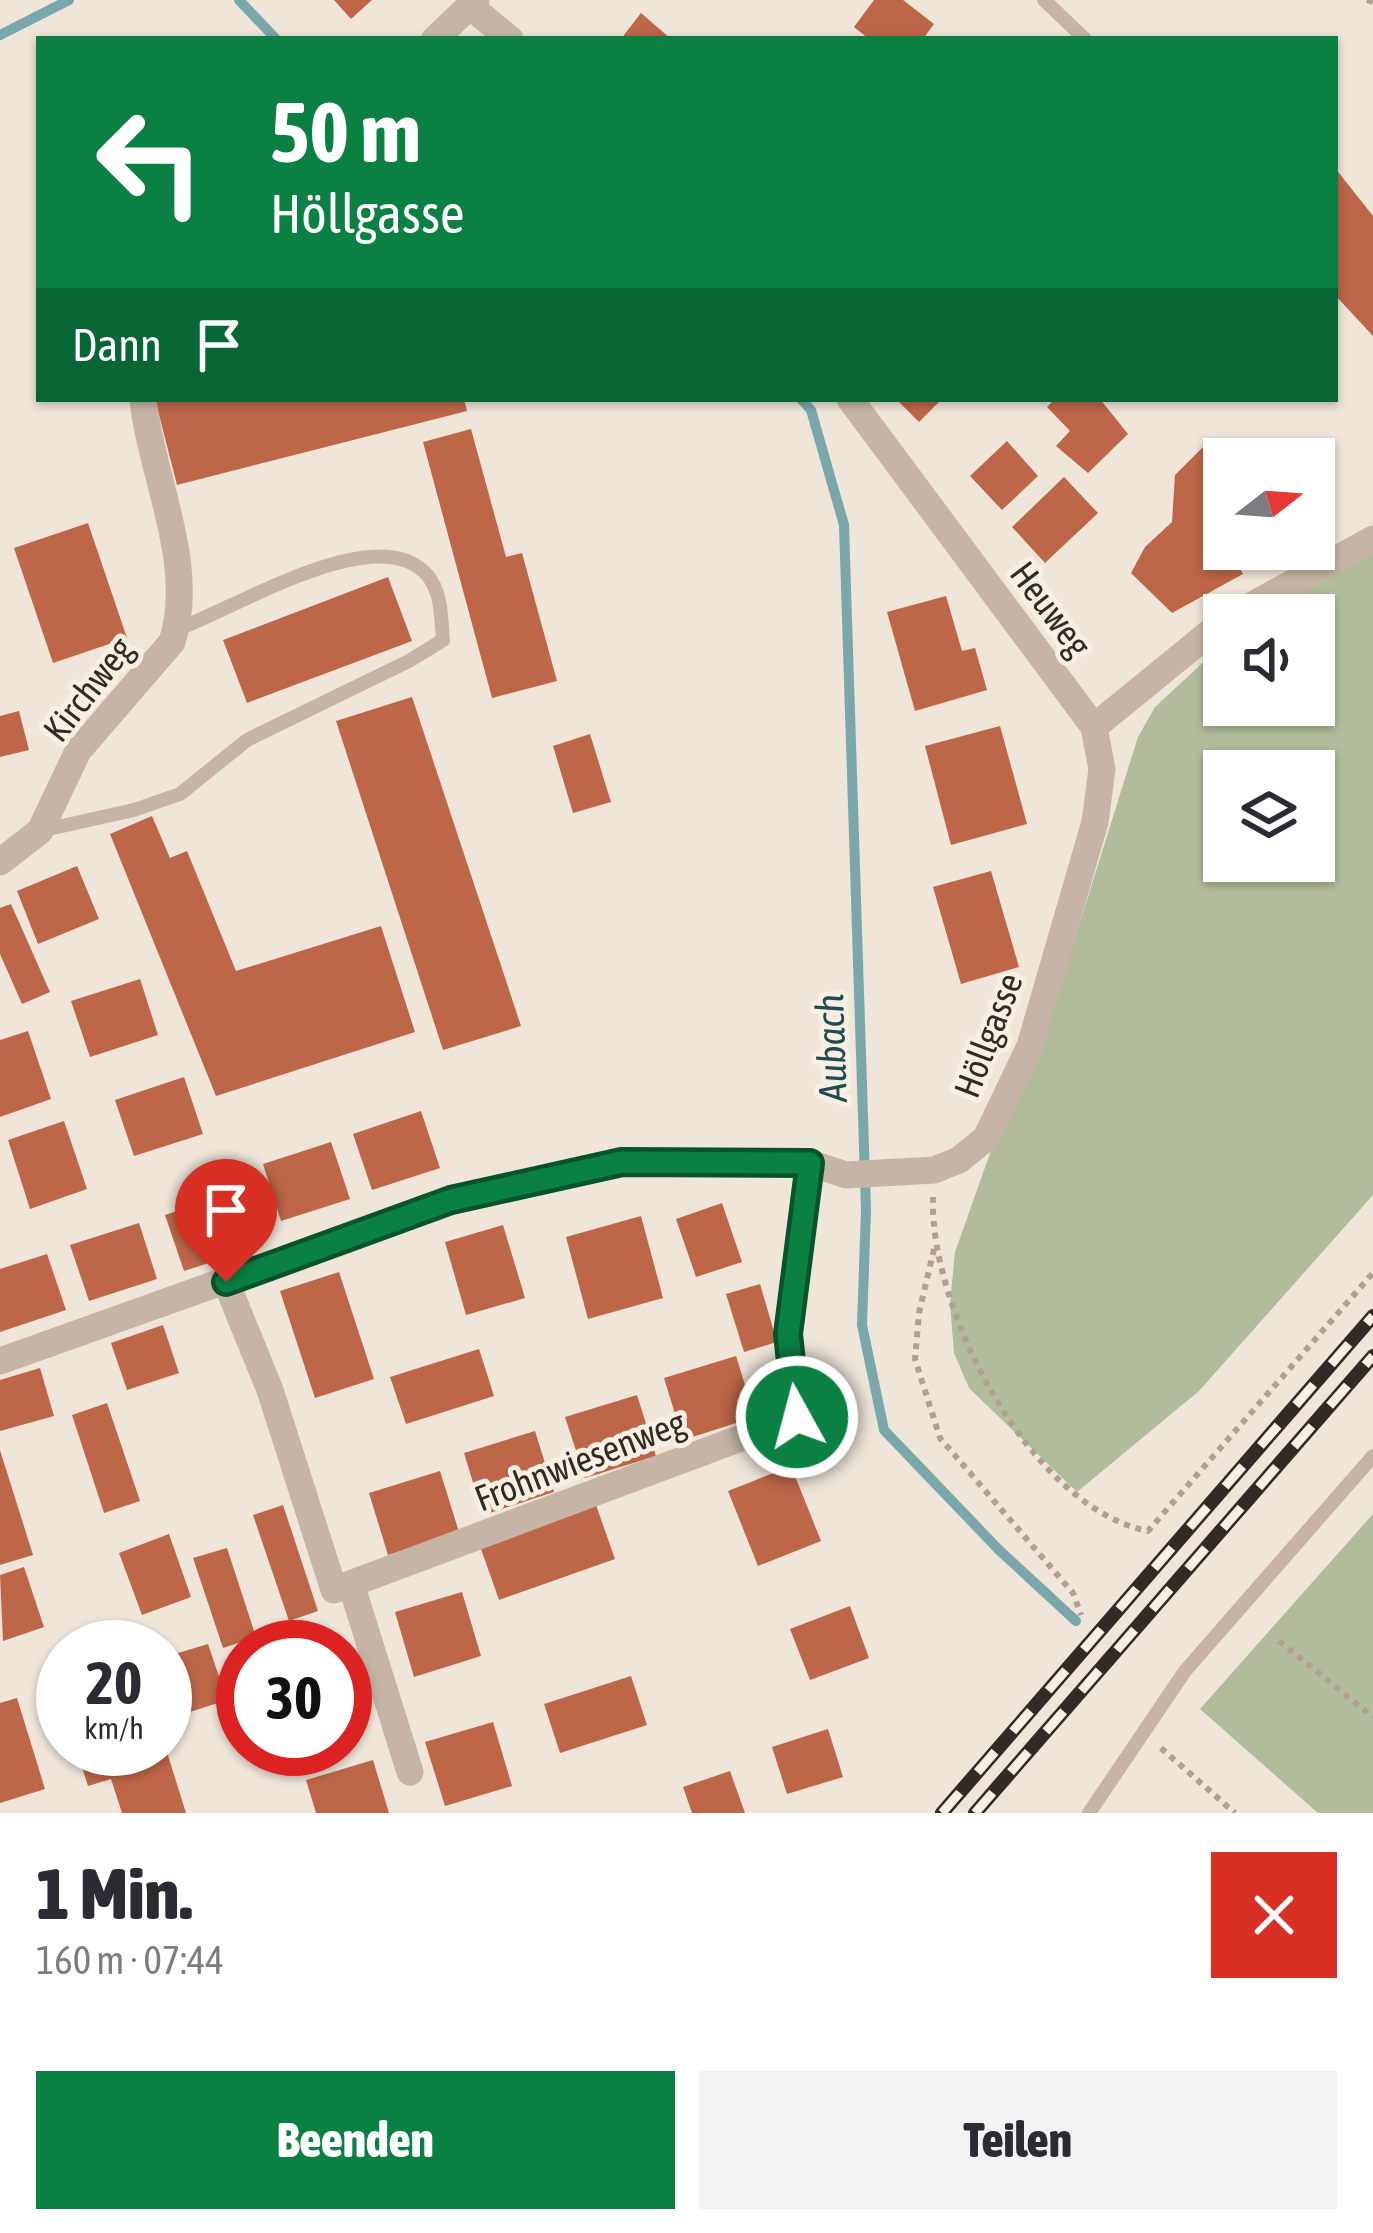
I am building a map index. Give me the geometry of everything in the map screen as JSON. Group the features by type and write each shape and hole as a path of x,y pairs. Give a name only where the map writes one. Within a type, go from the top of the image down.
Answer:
{"street":[{"path":"438,36 474,3 507,36"},
{"name":"Kirchweg","path":"0,862 40,831 78,751 172,642 176,630 180,615 177,566 144,402"},
{"name":"Heuweg","path":"852,402 1094,727"},
{"path":"1272,594 1373,538"},
{"path":"1094,727 1203,638"},
{"name":"Höllgasse","path":"0,1361 451,1200 622,1162 810,1163 846,1175 934,1170 958,1160 986,1138 1030,1046 1095,823 1102,770 1094,727"},
{"name":"Frohnwiesenweg","path":"351,1584 797,1417 788,1334 810,1163"},
{"path":"226,1282 270,1390 334,1590 351,1584 410,1772"}],"lane":[{"path":"1045,0 1082,36"},
{"path":"40,831 134,810 180,794 247,740 443,640 439,600 428,575 398,556 358,557 292,579 176,630"},
{"path":"1089,1813 1185,1671 1373,1456"}],"path":[{"path":"934,1170 935,1246 944,1284 972,1355 1007,1414 1055,1474 1089,1506 1121,1526 1148,1531 1373,1273"},
{"path":"935,1246 919,1313 915,1359 940,1438 1072,1593 1081,1615"},
{"path":"1279,1641 1373,1718"},
{"path":"1154,1741 1235,1813"}],"green space":[{"path":"1373,552 1373,1195 1199,1391 1077,1492 969,1388 954,1353 950,1303 955,1252 993,1145 1039,1053 1138,737 1155,707 1203,662 1203,726 1335,726 1335,594 1299,594"},
{"path":"1373,1514 1373,1813 1318,1813 1200,1709"}],"building":[{"path":"334,0 372,0 351,19"},
{"path":"874,0 903,0 934,24 925,36 865,36 854,27"},
{"path":"641,13 668,36 623,36"},
{"path":"1338,172 1373,216 1373,336 1338,298"},
{"path":"156,402 465,402 467,411 177,485"},
{"path":"899,402 939,402 919,422"},
{"path":"1052,402 1102,402 1128,434 1088,473 1056,446 1070,431 1047,407"},
{"path":"471,429 506,557 522,553 557,681 492,698 423,442"},
{"path":"1007,441 1038,476 1002,510 970,476"},
{"path":"1203,447 1203,570 1241,570 1243,574 1172,613 1131,573 1145,547 1172,522 1175,475"},
{"path":"1064,477 1098,513 1045,563 1012,527"},
{"path":"88,523 127,638 53,663 14,548"},
{"path":"388,577 412,641 247,703 223,640"},
{"path":"946,596 962,651 975,648 987,690 915,711 887,612"},
{"path":"412,697 521,1026 443,1050 336,721"},
{"path":"19,711 29,750 0,757 0,716"},
{"path":"1000,726 1027,824 951,845 925,746"},
{"path":"590,734 611,802 573,813 553,746"},
{"path":"152,816 170,858 187,851 236,971 381,926 415,1032 216,1096 110,834"},
{"path":"77,866 99,919 38,944 17,891"},
{"path":"991,871 1019,967 961,984 933,887"},
{"path":"11,904 50,992 22,1004 0,954 0,908"},
{"path":"140,979 158,1035 90,1057 71,1001"},
{"path":"28,1031 51,1099 0,1117 0,1040"},
{"path":"184,1077 203,1134 134,1156 115,1100"},
{"path":"421,1111 440,1168 372,1190 353,1134"},
{"path":"64,1121 87,1189 30,1209 8,1140"},
{"path":"331,1142 350,1199 281,1221 263,1164"},
{"path":"233,1193 252,1249 184,1271 165,1215"},
{"path":"722,1203 742,1262 696,1277 676,1219"},
{"path":"641,1216 663,1298 588,1319 566,1237"},
{"path":"139,1223 157,1279 89,1301 70,1245"},
{"path":"503,1225 525,1298 466,1315 445,1242"},
{"path":"47,1254 66,1310 0,1332 0,1269"},
{"path":"339,1272 374,1379 315,1398 280,1291"},
{"path":"760,1284 777,1342 744,1352 726,1294"},
{"path":"163,1325 179,1373 127,1390 111,1343"},
{"path":"479,1349 494,1396 406,1424 390,1377"},
{"path":"736,1356 755,1417 683,1440 664,1378"},
{"path":"40,1368 54,1416 0,1431 0,1380"},
{"path":"637,1395 656,1456 585,1478 565,1417"},
{"path":"107,1403 140,1501 104,1513 72,1415"},
{"path":"535,1431 554,1492 483,1515 464,1453"},
{"path":"0,1450 33,1555 0,1565"},
{"path":"791,1466 821,1541 758,1566 728,1491"},
{"path":"440,1471 459,1532 388,1555 369,1493"},
{"path":"283,1505 318,1611 289,1620 253,1515"},
{"path":"596,1505 615,1559 499,1600 480,1546"},
{"path":"169,1534 191,1597 142,1615 119,1553"},
{"path":"227,1548 250,1620 216,1620 216,1627 193,1558"},
{"path":"24,1567 42,1620 36,1620 36,1630 3,1641 0,1575"},
{"path":"462,1592 481,1656 414,1677 395,1612"},
{"path":"850,1606 869,1658 810,1680 790,1629"},
{"path":"208,1644 216,1668 216,1704 192,1711 192,1649"},
{"path":"631,1676 647,1725 560,1753 544,1704"},
{"path":"17,1698 36,1760 36,1776 41,1776 45,1789 0,1803 0,1703"},
{"path":"493,1722 512,1786 445,1806 425,1742"},
{"path":"828,1729 843,1777 787,1794 772,1747"},
{"path":"372,1760 389,1813 316,1813 306,1780 372,1776"},
{"path":"730,1771 745,1813 692,1813 683,1787"},
{"path":"85,1776 174,1776 186,1813 122,1813 111,1779 88,1786"}],"waterway":[{"name":"Aubach","path":"0,35 69,0"},
{"name":"Aubach","path":"239,0 273,36"},
{"name":"Aubach","path":"804,402 811,410 844,525 866,1210 862,1325 884,1430 999,1550 1076,1621"}],"railway":[{"path":"942,1813 1373,1316"},
{"path":"975,1813 1373,1356"}],"route":[{"path":"226,1282 451,1200 622,1162 810,1163 788,1334 797,1417"}]}
